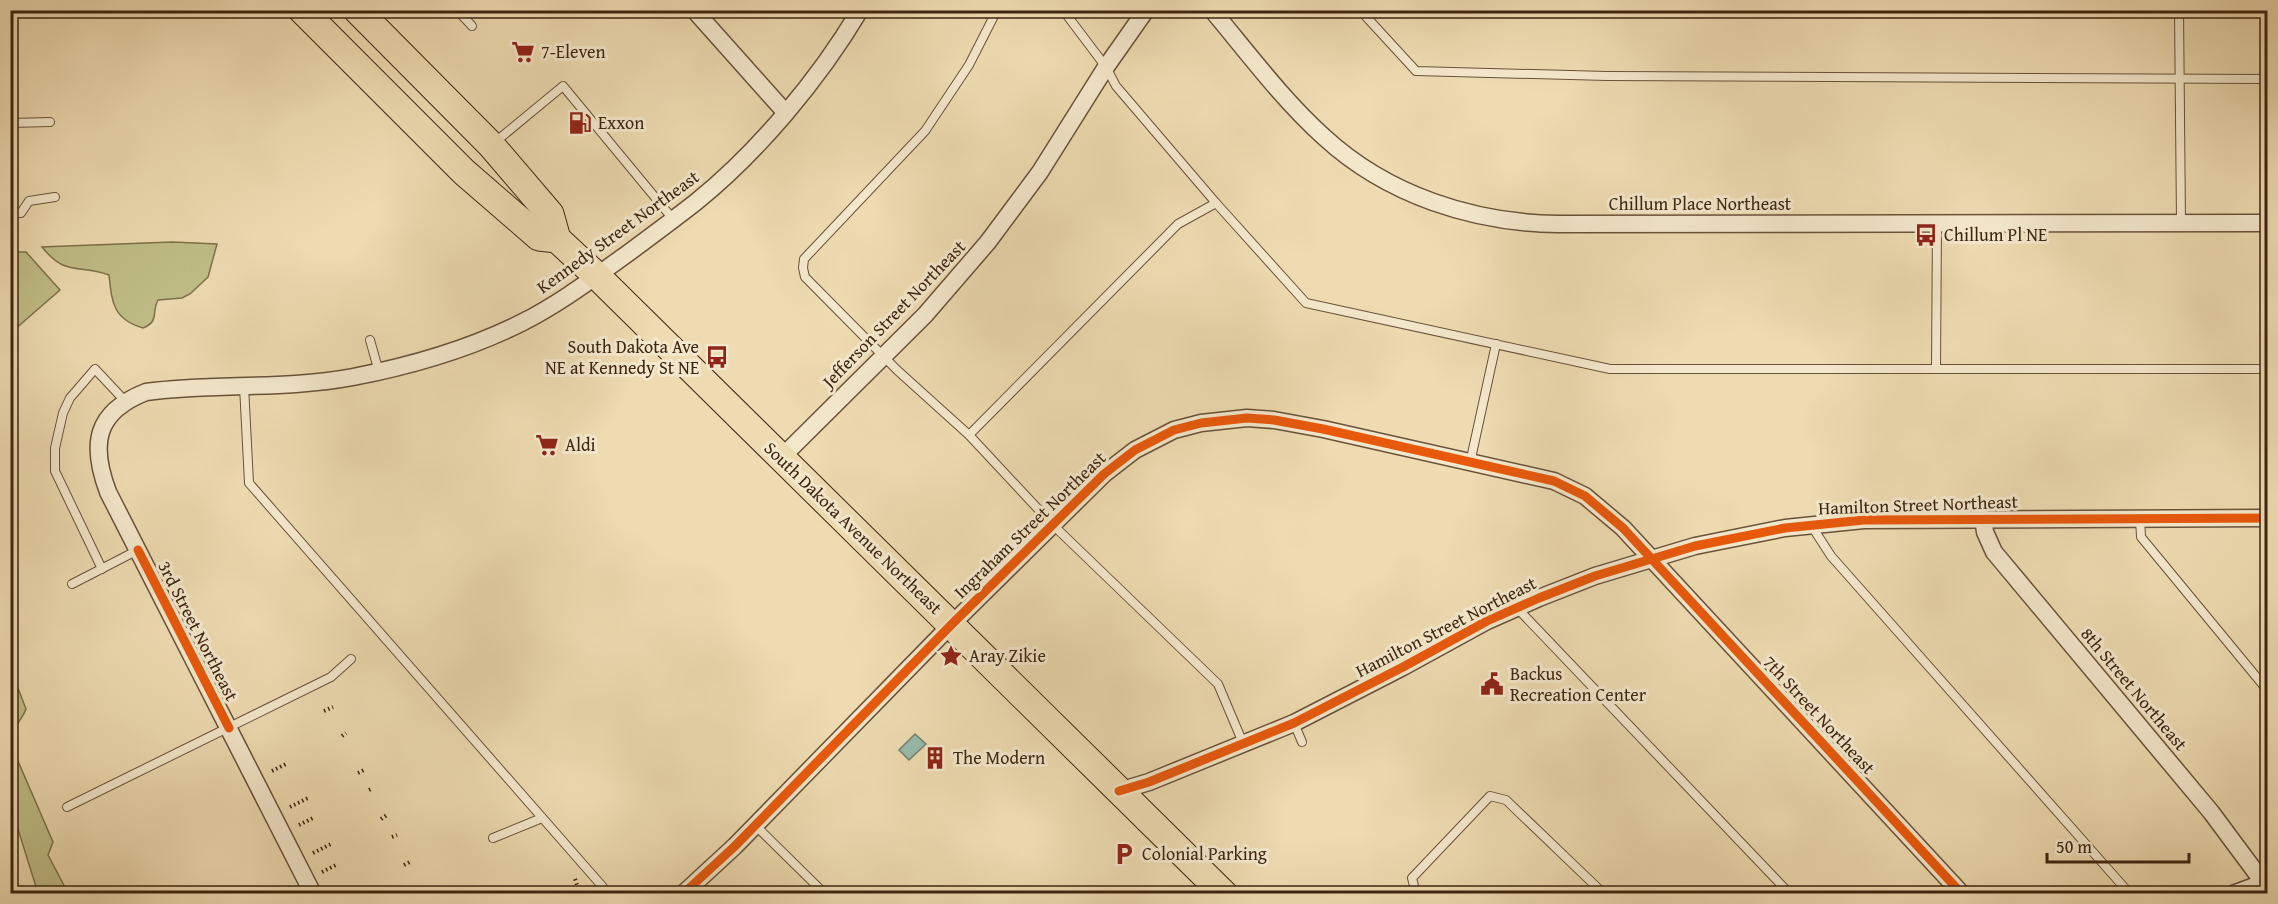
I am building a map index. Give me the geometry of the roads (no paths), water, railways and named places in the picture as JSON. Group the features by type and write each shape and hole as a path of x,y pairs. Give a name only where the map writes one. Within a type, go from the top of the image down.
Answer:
{"main road":[{"name":"South Dakota Avenue Northeast","path":"302,10 464,172 539,237 557,239"},
{"name":"South Dakota Avenue Northeast","path":"357,10 491,145 550,214 557,239 1224,894"}],"street":[{"path":"694,10 785,112"},
{"name":"Kennedy Street Northeast","path":"99,436 107,419 125,401 146,392 327,382 379,372 450,352 512,327 557,303 673,219 729,172 785,112 820,68 860,10"},
{"name":"Jefferson Street Northeast","path":"781,458 925,315 1006,220 1053,153 1106,67 1146,10"},
{"name":"Chillum Place Northeast","path":"1212,10 1296,110 1326,139 1367,170 1385,180 1433,202 1483,217 1537,224 2268,223"},
{"name":"Ingraham Street Northeast","path":"683,894 755,825 951,625 1111,467 1135,450 1174,430 1214,420 1247,418 1274,420 1548,479 1575,490 1605,511 1652,559"},
{"name":"3rd Street Northeast","path":"99,436 99,468 108,492 312,894"},
{"name":"8th Street Northeast","path":"1983,518 1985,532 1994,552 2211,812 2265,882"},
{"name":"Hamilton Street Northeast","path":"1119,791 1149,782 1294,723 1487,621 1517,608 1595,576 1721,540 1811,525 1875,519 2268,518"},
{"name":"7th Street Northeast","path":"1652,559 1962,894"},
{"path":"2233,894 2265,882"}],"lane":[{"path":"457,10 472,26"},
{"path":"997,10 969,65 926,131 804,260 803,268 806,277 883,356 969,435 1053,525 1218,684 1243,743"},
{"path":"1063,10 1106,67 1116,86 1216,203 1306,303 1610,369 2268,369"},
{"path":"1360,10 1416,71 1607,76 2268,79"},
{"path":"2179,10 2181,224"},
{"path":"491,145 562,86 673,219"},
{"path":"10,123 50,122"},
{"path":"10,213 21,213 29,201 55,197"},
{"path":"969,435 1178,224 1216,203"},
{"path":"1936,369 1937,223"},
{"path":"370,340 379,372"},
{"path":"1470,463 1496,344"},
{"path":"102,569 55,471 58,430 70,398 95,369 125,401"},
{"path":"244,386 249,483 609,894"},
{"path":"2140,518 2141,537 2268,691"},
{"path":"1811,525 1831,556 2130,894"},
{"path":"72,584 138,550"},
{"path":"1517,608 1790,894"},
{"path":"67,807 331,676 351,659"},
{"path":"1294,723 1302,742"},
{"path":"1416,894 1412,878 1490,796 1506,800 1604,894"},
{"path":"493,838 542,818"},
{"path":"755,825 825,894"}],"railway":[{"path":"10,873 17,894"}],"place":[{"name":"7-Eleven","path":"523,52"},
{"name":"Exxon","path":"580,123"},
{"name":"Chillum Pl NE","path":"1926,235"},
{"name":"South Dakota Ave NE at Kennedy St NE","path":"717,357"},
{"name":"Aldi","path":"547,445"},
{"name":"Aray Zikie","path":"951,656"},
{"name":"Backus Recreation Center","path":"1492,684"},
{"name":"The Modern","path":"935,758"},
{"name":"Colonial Parking","path":"1124,854"}]}
